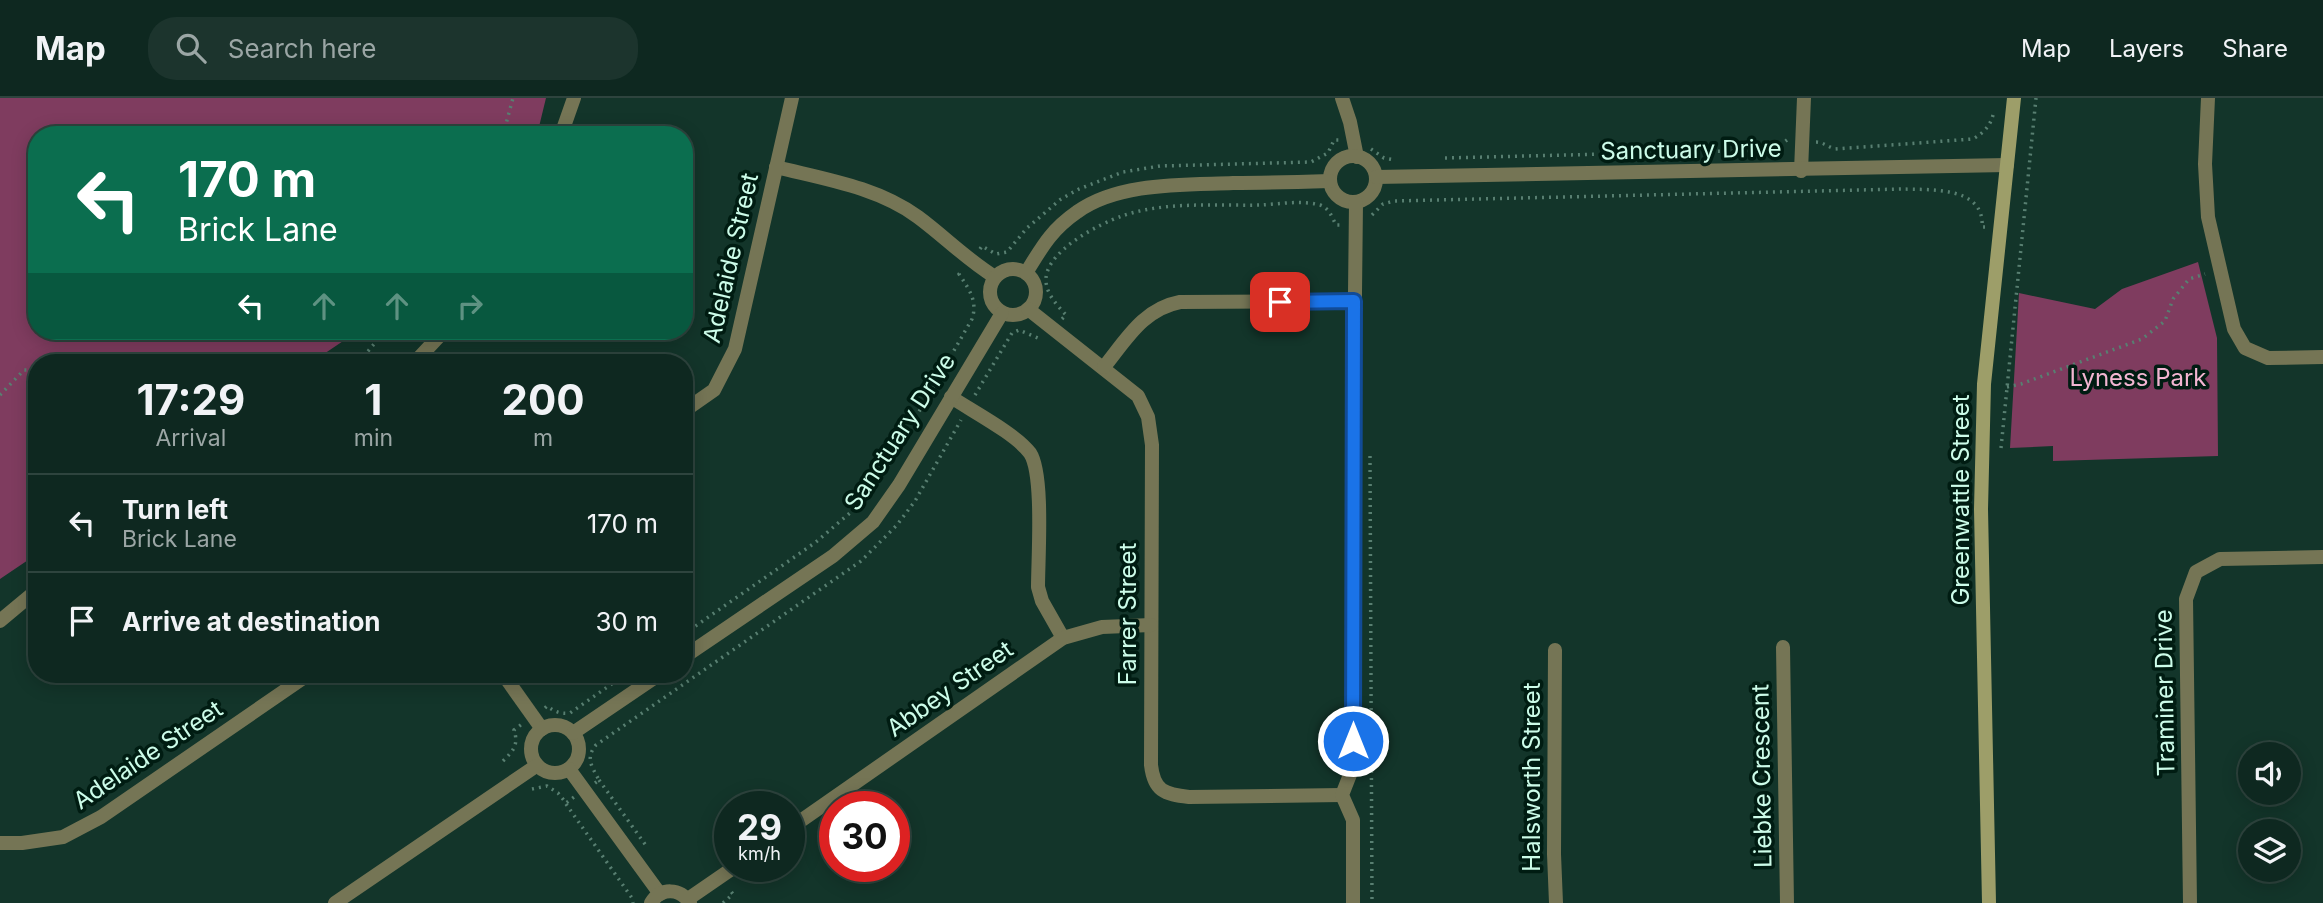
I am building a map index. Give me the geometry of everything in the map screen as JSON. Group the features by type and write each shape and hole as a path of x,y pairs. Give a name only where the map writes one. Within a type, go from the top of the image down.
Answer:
{"main road":[{"name":"Greenwattle Street","path":"1989,903 1981,509 1984,384 2014,98"}],"street":[{"path":"564,126 574,98"},
{"name":"Adelaide Street","path":"693,405 714,390 735,349 792,98"},
{"path":"1342,98 1357,157"},
{"path":"1801,171 1804,98"},
{"path":"2208,98 2208,217 2234,329 2245,348 2268,358 2323,357"},
{"path":"1346,157 1357,157 1371,164 1376,177 1371,195 1356,203 1337,197 1330,181 1339,161 1346,157"},
{"name":"Sanctuary Drive","path":"1376,177 2007,166"},
{"path":"776,167 866,190 916,216 970,261 995,276"},
{"path":"1026,273 1048,236 1078,211 1111,196 1139,189 1177,185 1330,181"},
{"path":"1353,903 1353,820 1342,795 1353,767 1356,203"},
{"path":"1009,269 1026,273 1032,279 1036,294 1028,309 1017,315 1002,313 995,308 989,294 995,276 1009,269"},
{"path":"1104,368 1142,319 1167,305 1180,302 1354,301"},
{"name":"Farrer Street","path":"1028,309 1138,396 1151,429 1153,779 1160,789 1170,794 1189,797 1342,795"},
{"name":"Sanctuary Drive","path":"693,651 833,556 873,522 899,485 1002,313"},
{"path":"422,354 436,340"},
{"path":"951,397 1021,443 1033,459 1037,469 1038,487 1038,587 1042,601 1063,638"},
{"name":"Traminer Drive","path":"2190,903 2186,599 2196,572 2220,559 2323,557"},
{"path":"0,621 28,598"},
{"name":"Abbey Street","path":"805,818 1063,638 1102,626 1151,625"},
{"name":"Liebke Crescent","path":"1783,647 1787,903"},
{"name":"Halsworth Street","path":"1555,650 1556,903"},
{"name":"Adelaide Street","path":"0,843 63,837 101,817 296,683"},
{"path":"509,683 537,722 530,749 536,765 543,771 555,774 569,769 580,753 578,740 573,733 556,725 537,722"},
{"path":"573,733 647,683"},
{"path":"335,903 536,765"},
{"path":"569,769 655,898 675,891 689,901 714,882"}],"path":[{"path":"505,126 513,98"},
{"path":"2001,448 2036,98"},
{"path":"1434,159 1773,150 1785,140 1821,142 1835,149 1973,139 1983,133 1993,118 1994,110"},
{"path":"693,628 838,526 867,496 892,459 972,319 974,299 959,274 982,246 996,254 1007,252 1027,228 1061,199 1123,172 1160,166 1311,162 1328,153 1334,140 1367,138 1375,154 1384,158 1406,159"},
{"path":"693,678 861,561 897,525 928,481 1012,333 1015,330 1023,330 1044,341 1066,315 1050,295 1046,278 1059,254 1074,241 1123,215 1167,207 1299,204 1324,206 1336,225 1368,226 1377,208 1394,201 1902,188 1965,196 1975,203 1981,212 1982,227 1987,227"},
{"path":"2007,387 2142,339 2165,321 2173,299 2189,279 2205,274"},
{"path":"366,354 377,340"},
{"path":"0,396 24,370 28,370"},
{"path":"1370,456 1372,903"},
{"path":"503,761 516,746 514,730 537,722 547,706 555,712 570,713 613,683"},
{"path":"650,852 599,780 590,762 592,750 685,683"},
{"path":"566,803 599,780"},
{"path":"524,792 547,786 558,793 634,903"},
{"path":"723,903 733,894 725,882"}],"green space":[{"path":"0,98 546,98 539,126 28,126 28,340 345,340 324,354 28,354 28,560 0,579"},
{"name":"Lyness Park","path":"2198,262 2217,338 2218,456 2053,461 2053,446 2010,448 2019,293 2095,309 2122,289"}],"route":[{"path":"1280,302 1354,301 1353,741"}]}
